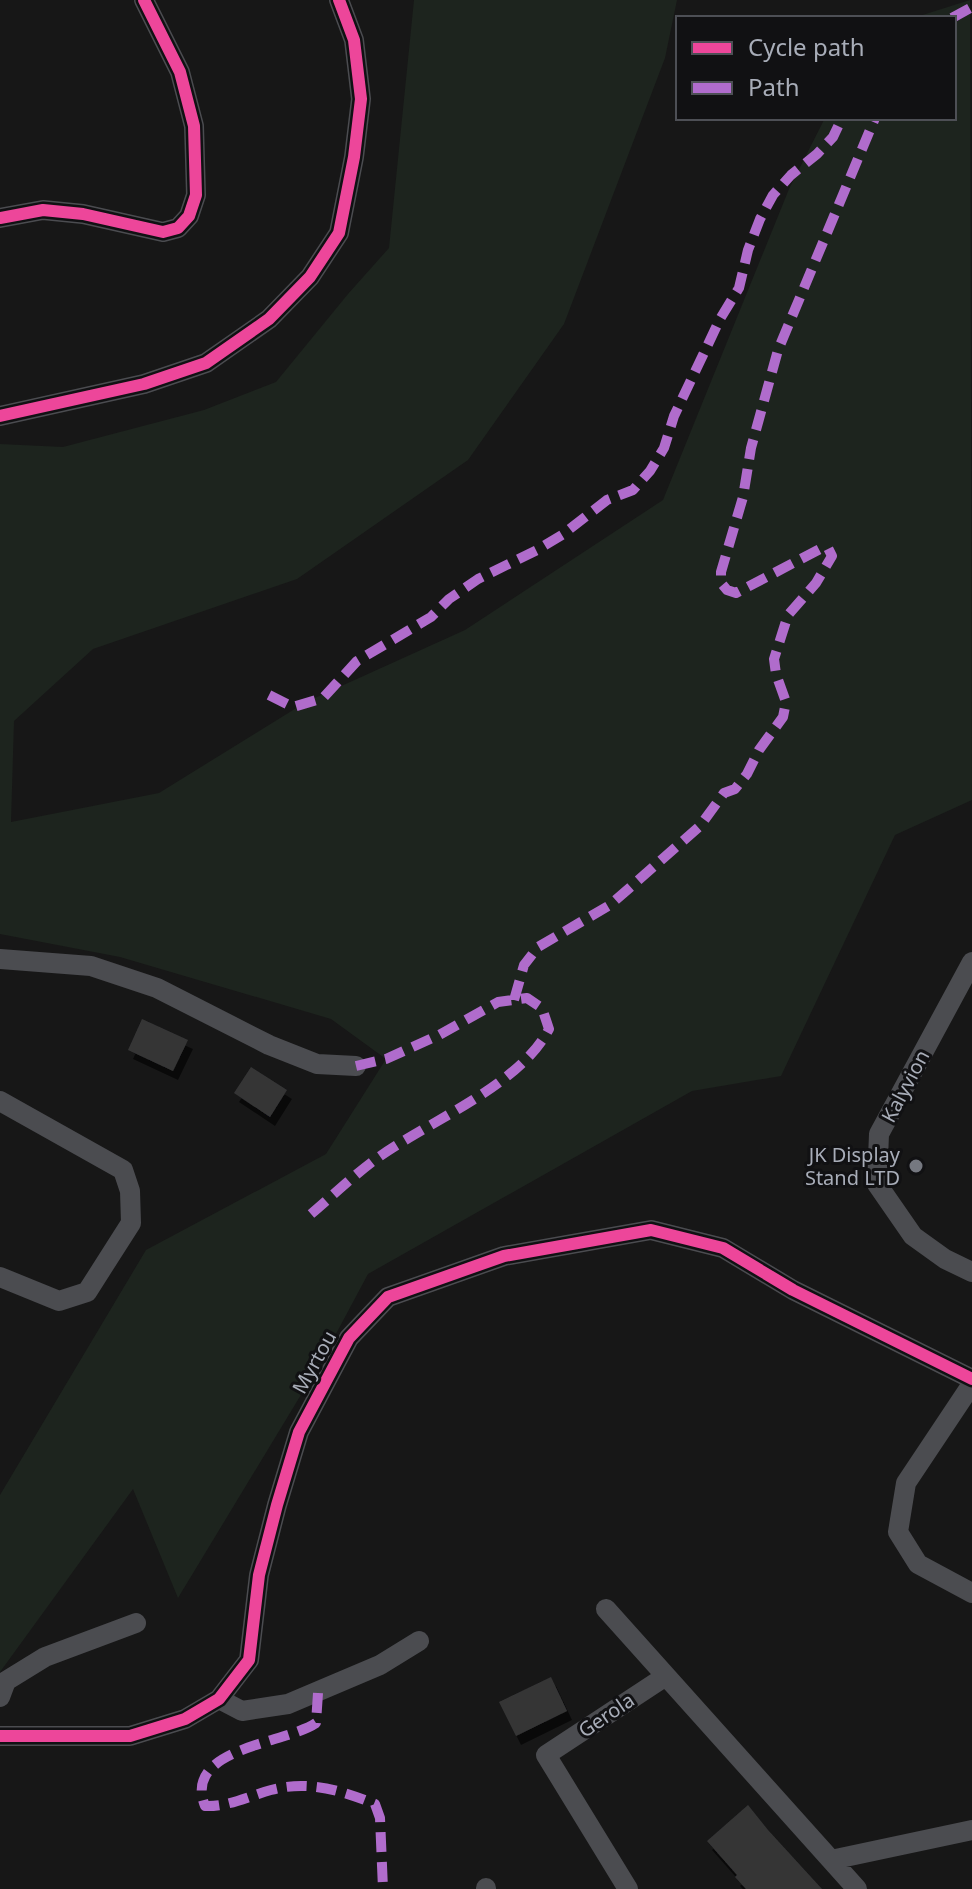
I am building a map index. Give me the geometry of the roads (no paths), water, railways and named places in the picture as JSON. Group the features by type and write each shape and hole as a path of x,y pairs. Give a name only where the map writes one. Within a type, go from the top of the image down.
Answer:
{"street":[{"path":"0,218 43,210 83,214 163,232 178,228 189,216 196,195 194,126 180,72 144,0"},
{"path":"0,416 144,384 206,363 269,319 310,277 339,233 354,157 361,99 354,40 339,0"},
{"path":"0,959 91,966 157,988 269,1045 317,1064 356,1066"},
{"name":"Kalyvion","path":"972,962 879,1134 877,1184 913,1236 945,1259 972,1272"},
{"path":"0,1101 123,1170 130,1191 131,1223 87,1292 59,1301 0,1277"},
{"name":"Myrtou","path":"0,1736 130,1736 185,1719 219,1699 249,1660 259,1575 299,1432 349,1338 388,1297 504,1256 651,1230 723,1248 793,1290 972,1382"},
{"path":"972,1382 906,1483 898,1532 918,1564 972,1593"},
{"path":"606,1609 857,1889"},
{"path":"0,1697 6,1681 45,1657 136,1623"},
{"path":"219,1699 242,1711 288,1704 380,1665 419,1641"},
{"name":"Gerola","path":"628,1889 546,1755 666,1676"},
{"path":"831,1860 972,1830"}],"place":[{"name":"JK Display Stand LTD","path":"916,1166"}]}
